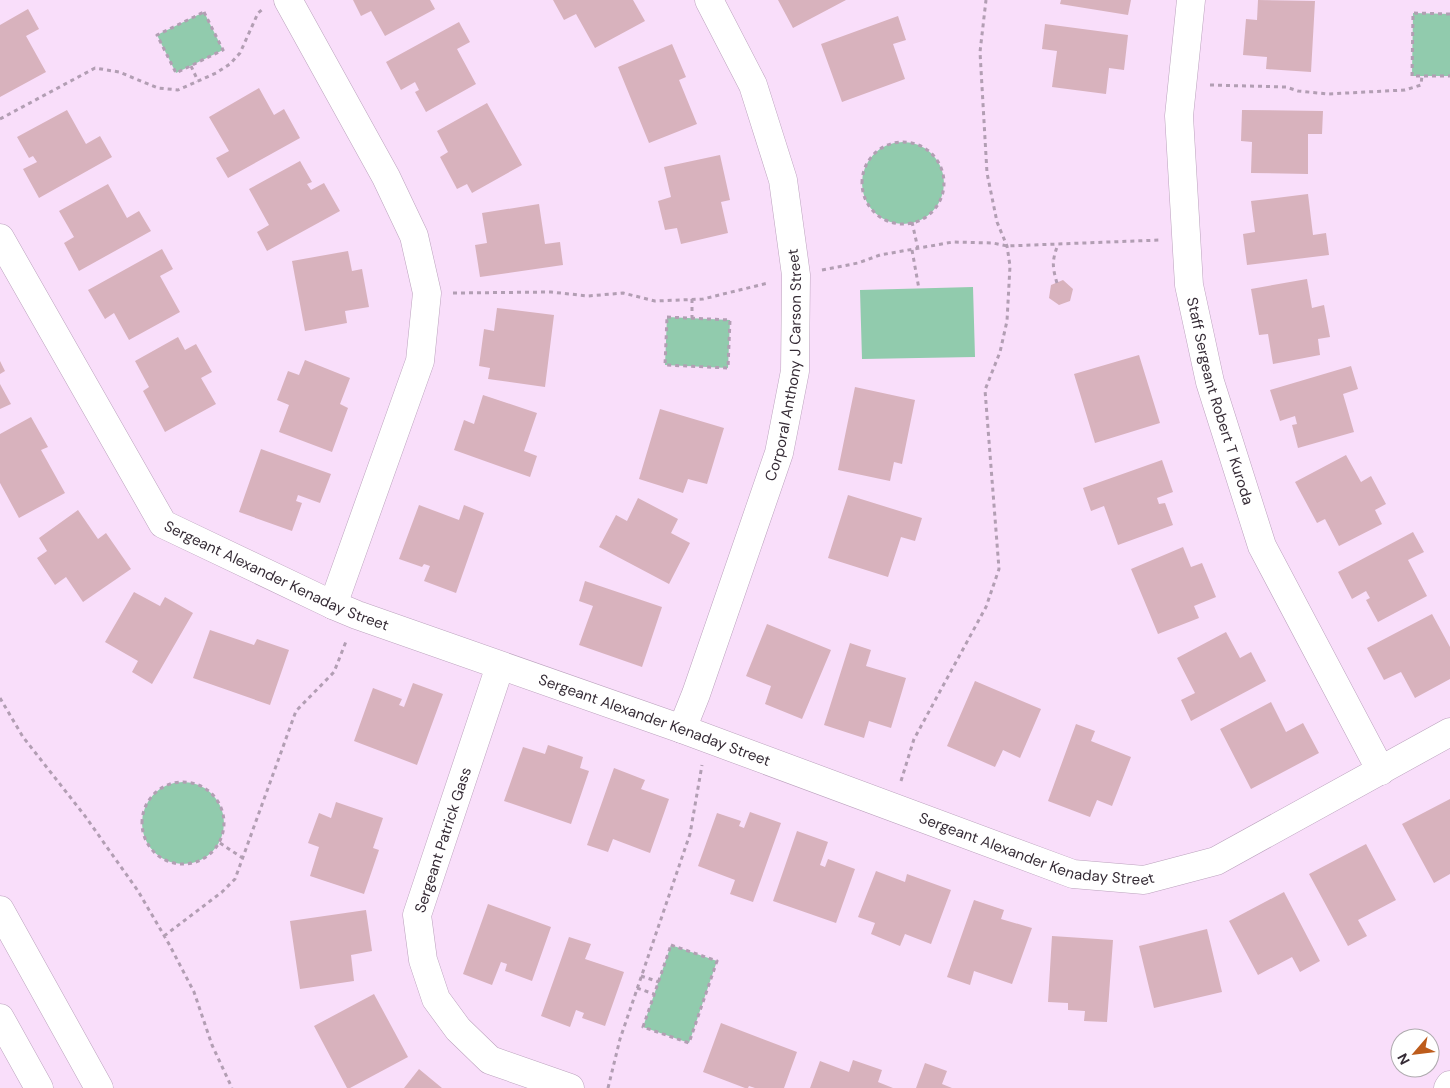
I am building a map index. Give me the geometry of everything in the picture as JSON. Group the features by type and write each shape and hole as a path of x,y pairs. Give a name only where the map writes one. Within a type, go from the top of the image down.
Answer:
{"street":[{"name":"Corporal Anthony J Carson Street","path":"682,729 696,694 779,453 795,370 796,275 783,180 753,85 709,0"},
{"name":"Staff Sergeant Robert T Kuroda","path":"1191,0 1179,116 1189,285 1210,382 1262,546 1381,771"},
{"path":"278,2 386,177 414,236 427,293 420,361 345,610"},
{"name":"Sergeant Alexander Kenaday Street","path":"0,238 163,524 345,610 682,729 1073,874 1144,880 1216,861 1450,732"},
{"name":"Sergeant Patrick Gass","path":"500,666 417,915 423,960 436,999 458,1029 490,1060 570,1088"},
{"path":"0,910 99,1088"},
{"path":"0,1018 39,1088"}],"path":[{"path":"893,808 914,739 986,607 999,569 985,390 1000,352 1007,321 1010,266 1007,246 997,222 987,173 980,52 986,0"},
{"path":"0,119 95,68 119,72 158,88 178,90 216,73 230,64 240,53 258,13 278,2"},
{"path":"204,12 223,50 191,66 176,74 157,35 204,12"},
{"path":"1450,14 1413,13 1412,76 1450,76"},
{"path":"191,66 198,81"},
{"path":"1182,84 1286,87 1298,91 1328,94 1405,90 1421,85 1422,75"},
{"path":"900,142 914,144 927,150 937,160 942,173 943,187 940,201 931,212 921,219 912,222 897,224 885,220 875,213 867,203 862,191 862,177 866,164 875,153 886,145 900,142"},
{"path":"912,222 918,248"},
{"path":"1057,283 1053,260 1058,244"},
{"path":"912,250 919,289"},
{"path":"692,299 692,318"},
{"path":"667,317 692,318 730,320 728,368 665,365 667,317"},
{"path":"164,936 222,892 235,879 244,859 296,711 334,672 345,610"},
{"path":"0,698 23,737 85,816 138,891 194,992 212,1045 232,1088"},
{"path":"608,1088 620,1039 690,834 702,764 710,740"},
{"path":"177,782 190,782 203,787 214,795 221,806 225,820 224,833 220,843 209,856 196,863 183,865 169,862 156,855 147,844 142,832 141,818 145,805 153,794 164,786 177,782"},
{"path":"220,843 244,859"},
{"path":"671,945 717,961 689,1043 643,1027 654,994 671,945"},
{"path":"641,976 659,982"},
{"path":"637,988 654,994"}],"green space":[{"path":"204,12 223,50 176,73 157,35"},
{"path":"1413,13 1450,14 1450,76 1412,76"},
{"path":"903,142 919,145 932,154 941,167 944,183 941,199 932,212 919,221 903,224 887,221 874,212 865,199 862,183 865,167 874,154 887,145"},
{"path":"973,287 975,357 862,359 860,290"},
{"path":"667,317 730,320 728,368 665,365"},
{"path":"175,782 191,782 206,789 217,800 224,815 221,839 212,852 191,864 175,864 160,857 149,846 142,831 142,815 149,800 160,789"},
{"path":"671,945 717,961 689,1043 643,1027"}],"building":[{"path":"353,0 430,0 435,9 385,36 371,11 361,16"},
{"path":"553,0 633,0 645,21 595,48 576,14 564,20"},
{"path":"778,0 846,0 793,28"},
{"path":"1061,0 1131,0 1128,15 1060,4"},
{"path":"1258,0 1315,1 1311,72 1266,69 1267,57 1243,55 1246,19 1257,20"},
{"path":"28,9 39,29 26,36 46,72 0,97 0,25"},
{"path":"898,16 906,40 893,44 905,79 842,102 821,44"},
{"path":"459,22 470,42 457,49 476,84 426,112 415,92 419,90 415,82 401,90 386,62"},
{"path":"1045,24 1128,35 1124,70 1109,68 1106,94 1052,87 1057,51 1042,49"},
{"path":"672,44 686,77 679,80 697,124 649,143 618,67"},
{"path":"259,88 274,115 284,109 300,138 228,178 216,158 229,151 209,117"},
{"path":"487,103 522,165 472,193 467,184 457,189 440,157 448,152 437,131"},
{"path":"67,110 86,144 100,136 112,157 39,198 23,169 37,162 33,156 29,158 17,137"},
{"path":"1242,110 1323,111 1322,134 1308,134 1308,174 1251,173 1252,142 1241,141"},
{"path":"720,155 730,200 721,202 728,233 681,244 677,228 665,230 658,201 671,197 664,167"},
{"path":"300,161 312,182 307,184 311,190 324,183 340,211 267,251 257,232 269,225 249,189"},
{"path":"108,184 127,218 139,211 151,231 79,271 64,243 74,237 59,211"},
{"path":"1308,194 1313,235 1326,233 1329,255 1247,265 1243,234 1255,232 1251,201"},
{"path":"539,204 545,244 560,242 563,265 480,277 475,245 487,243 482,213"},
{"path":"162,249 173,269 160,276 180,312 129,340 114,313 105,319 88,290"},
{"path":"348,251 352,271 362,269 369,307 345,311 347,323 305,331 292,261"},
{"path":"1307,279 1312,308 1324,305 1330,337 1318,339 1320,355 1273,364 1268,334 1259,335 1251,289"},
{"path":"1063,280 1073,289 1070,301 1059,305 1049,298 1051,285"},
{"path":"497,308 554,315 545,387 488,379 490,368 479,366 484,329 494,331"},
{"path":"178,337 185,350 196,344 212,372 201,378 216,404 165,432 143,391 149,387 135,361"},
{"path":"1139,355 1160,423 1095,443 1074,374"},
{"path":"305,360 350,378 340,404 348,408 332,452 279,432 289,405 277,400 288,371 299,375"},
{"path":"0,361 5,371 0,374"},
{"path":"1351,366 1358,389 1343,394 1354,432 1298,448 1292,425 1297,424 1295,416 1280,421 1270,390"},
{"path":"0,384 11,404 0,409"},
{"path":"855,387 915,400 902,464 894,462 890,481 838,470"},
{"path":"483,395 537,413 524,451 537,456 530,477 454,450 464,420 474,424"},
{"path":"660,409 724,428 707,484 688,479 683,493 639,479"},
{"path":"31,417 48,447 41,450 65,493 19,518 0,483 0,434"},
{"path":"261,449 331,474 320,503 298,495 296,501 302,503 292,531 239,512"},
{"path":"1346,455 1361,482 1371,476 1386,504 1375,510 1382,524 1339,546 1325,519 1317,523 1295,482"},
{"path":"1162,460 1173,492 1157,498 1159,504 1165,503 1173,525 1118,545 1104,506 1091,511 1083,488"},
{"path":"848,495 922,518 915,541 901,537 888,577 828,558"},
{"path":"638,498 678,519 671,533 690,543 669,584 599,547 616,515 627,521"},
{"path":"419,505 459,520 464,505 484,513 456,593 424,581 430,566 424,564 422,567 399,559"},
{"path":"78,510 98,539 106,533 131,569 83,602 66,577 55,585 37,558 47,551 39,538"},
{"path":"1413,532 1424,552 1408,560 1427,596 1378,622 1366,600 1370,598 1366,591 1352,599 1338,572"},
{"path":"1183,547 1191,567 1202,563 1216,597 1194,606 1199,618 1158,634 1131,569"},
{"path":"585,581 662,607 642,667 579,645 593,606 579,601"},
{"path":"134,592 160,606 165,597 193,613 152,684 132,672 138,661 105,642"},
{"path":"1432,614 1450,647 1450,679 1415,698 1401,672 1384,680 1367,648"},
{"path":"767,624 831,650 802,719 765,704 771,686 746,676"},
{"path":"210,630 254,645 257,639 289,650 270,705 193,678"},
{"path":"1226,632 1240,658 1251,652 1266,681 1191,721 1181,700 1195,693 1177,658"},
{"path":"850,643 871,650 866,666 906,678 891,728 869,721 864,738 824,725"},
{"path":"975,681 1041,709 1020,758 1003,750 995,767 947,746"},
{"path":"413,683 443,694 417,765 354,741 373,688 402,699 399,705 404,707"},
{"path":"1271,702 1286,732 1303,723 1319,753 1251,789 1220,729"},
{"path":"1076,724 1095,731 1091,741 1131,757 1112,806 1097,800 1090,817 1048,801"},
{"path":"548,745 583,757 580,768 589,771 571,824 504,801 523,747 545,754"},
{"path":"614,768 645,780 641,789 669,799 650,853 613,839 608,852 587,845"},
{"path":"1450,799 1450,874 1434,883 1402,824"},
{"path":"336,802 383,818 373,848 379,850 364,894 310,876 319,847 308,843 319,813 331,818"},
{"path":"750,812 781,823 753,902 730,894 735,880 698,866 717,813 741,821 739,826 744,828"},
{"path":"797,831 828,842 820,865 825,867 828,859 855,869 836,923 773,901"},
{"path":"1366,844 1396,900 1358,920 1367,936 1348,946 1309,874"},
{"path":"876,871 905,882 907,874 951,890 931,944 905,934 900,946 871,934 875,923 858,917"},
{"path":"1284,892 1320,961 1300,972 1292,957 1258,975 1229,921"},
{"path":"974,900 1004,910 1001,919 1032,928 1012,984 974,971 970,985 947,977"},
{"path":"488,904 551,927 532,981 505,971 507,964 501,962 492,985 463,974"},
{"path":"366,910 372,951 351,955 354,981 300,989 290,921"},
{"path":"1207,929 1222,992 1154,1008 1139,946"},
{"path":"1052,936 1113,940 1107,1022 1084,1021 1085,1011 1068,1010 1068,1003 1048,1002"},
{"path":"569,937 591,944 585,959 624,972 605,1026 582,1018 584,1013 576,1010 570,1027 541,1016"},
{"path":"374,994 408,1057 347,1088 314,1026"},
{"path":"721,1023 797,1052 784,1088 755,1088 749,1086 745,1088 703,1072"},
{"path":"853,1060 882,1070 878,1082 893,1088 810,1088 820,1061 849,1072"},
{"path":"925,1063 947,1071 942,1084 952,1088 916,1088"},
{"path":"419,1069 442,1088 404,1088"}]}
